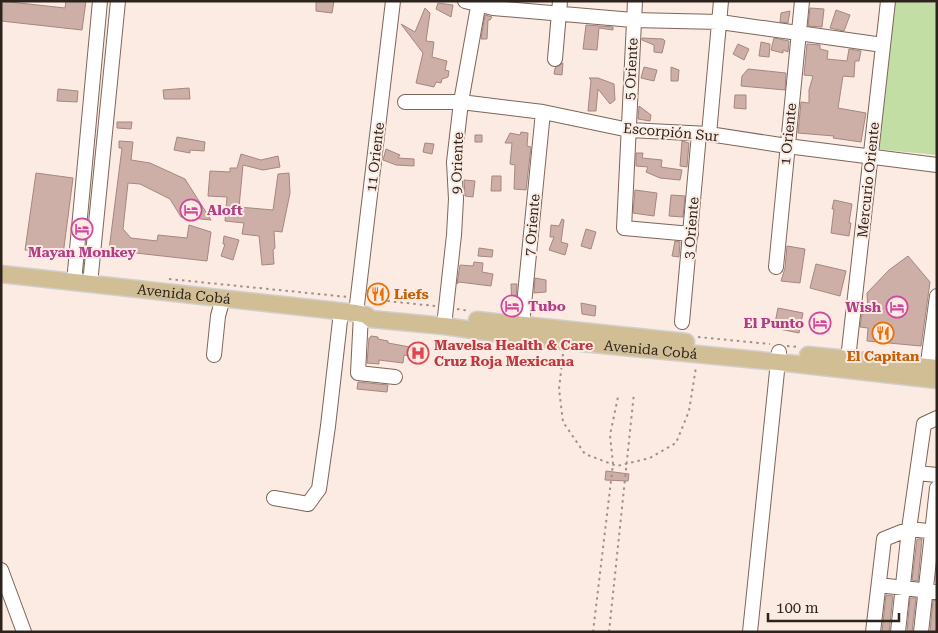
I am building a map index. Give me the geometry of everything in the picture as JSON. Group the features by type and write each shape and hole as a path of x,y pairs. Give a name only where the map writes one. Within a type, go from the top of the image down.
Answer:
{"main road":[{"name":"Avenida Cobá","path":"1,274 356,313 371,319 444,321 522,331 932,373"},
{"name":"Avenida Cobá","path":"522,331 564,342 697,355 778,357"}],"street":[{"path":"82,283 100,1"},
{"path":"82,283 118,1"},
{"name":"11 Oriente","path":"356,313 393,1"},
{"name":"5 Oriente","path":"636,1 633,20 624,228 691,234"},
{"name":"3 Oriente","path":"682,322 691,234 722,1"},
{"name":"1 Oriente","path":"776,267 802,1"},
{"name":"Mercurio Oriente","path":"847,364 888,1"},
{"path":"474,2 493,8 560,8 633,20 720,22 883,45"},
{"name":"9 Oriente","path":"444,321 454,235 456,199 454,162 474,2"},
{"path":"555,59 560,8"},
{"name":"Escorpión Sur","path":"406,102 461,102 543,112 628,130 704,134 937,165"},
{"name":"7 Oriente","path":"522,331 543,112"},
{"path":"932,373 937,296"},
{"path":"214,355 218,316 223,298"},
{"path":"356,313 358,373 395,376"},
{"path":"274,498 308,504 319,489 329,417 356,313"},
{"path":"750,632 778,357"},
{"path":"898,632 908,530 924,424 937,418"},
{"path":"916,473 937,475"},
{"path":"921,632 931,591 937,488"},
{"path":"873,632 884,539 908,530 934,532"},
{"path":"1,570 24,632"},
{"path":"879,585 931,591"}],"path":[{"path":"564,342 559,389 563,422 585,454 617,466 650,458 676,443 689,411 697,355"},
{"path":"609,632 634,393"},
{"path":"593,632 613,464 610,435 618,397"}],"green space":[{"path":"891,1 937,3 937,155 875,149"}],"building":[{"path":"1,1 65,8 66,1 86,1 82,30 1,21"},
{"path":"316,1 334,1 332,13 316,11"},
{"path":"438,3 453,5 451,17 436,9"},
{"path":"425,8 430,13 426,41 434,42 432,57 447,61 445,70 449,71 448,77 442,79 441,83 436,82 434,87 416,83 423,53 401,24 415,32"},
{"path":"810,8 824,9 822,27 808,26"},
{"path":"836,10 850,15 844,31 830,28"},
{"path":"790,11 788,23 780,22 781,13"},
{"path":"485,15 492,17 488,20 487,39 481,39"},
{"path":"586,25 613,27 613,30 599,28 597,50 583,49"},
{"path":"642,38 663,39 665,41 662,53 654,52 654,45 642,40"},
{"path":"774,38 789,41 788,52 783,50 783,53 771,50"},
{"path":"761,42 770,44 769,57 759,56"},
{"path":"738,44 749,49 744,60 733,54"},
{"path":"807,44 820,45 820,49 828,51 827,59 847,61 849,49 861,51 859,61 855,61 854,77 843,76 838,108 866,113 861,142 833,138 834,136 798,133 801,102 809,103 809,90 813,76 804,75"},
{"path":"563,63 562,75 554,74 555,68"},
{"path":"644,67 657,70 654,81 641,78"},
{"path":"671,67 679,70 678,81 671,81"},
{"path":"748,69 786,73 785,90 741,86 742,76"},
{"path":"589,78 598,78 614,84 615,100 610,104 598,89 596,111 588,111 591,80"},
{"path":"189,88 190,99 164,99 163,90"},
{"path":"58,89 78,91 77,102 57,101"},
{"path":"735,95 746,95 746,109 734,108"},
{"path":"639,106 651,115 650,121 638,119"},
{"path":"117,122 132,122 131,129 117,128"},
{"path":"521,132 528,133 527,146 531,147 526,190 514,189 515,165 510,164 512,143 505,143 510,133 520,135"},
{"path":"475,135 482,135 482,142 475,142"},
{"path":"177,137 205,142 204,151 190,150 190,153 174,150"},
{"name":"Aloft","path":"119,141 133,142 131,160 150,163 185,179 211,220 181,217 170,199 140,184 128,183 123,229 131,238 157,241 158,235 187,238 189,225 211,232 207,261 109,250 122,148 119,148"},
{"path":"682,141 689,143 687,167 680,166"},
{"path":"425,143 434,144 432,154 423,152"},
{"path":"386,149 400,155 398,158 414,159 414,166 396,165 383,160"},
{"path":"636,153 643,153 642,158 662,160 661,167 682,170 680,180 660,178 646,172 648,167 636,166"},
{"path":"241,154 261,160 278,156 280,167 263,170 243,165 239,207 273,210 278,174 289,173 290,193 282,232 274,231 274,264 262,265 259,236 242,234 244,223 225,221 227,197 208,196 210,171 230,172 230,168 237,168"},
{"path":"36,173 73,178 63,255 25,250"},
{"path":"492,176 501,176 501,191 491,191"},
{"path":"464,180 475,181 473,197 465,196"},
{"path":"635,190 657,193 654,216 633,213"},
{"path":"671,195 685,196 683,217 669,216"},
{"path":"834,200 852,204 849,236 831,233"},
{"path":"562,219 564,220 561,242 568,244 565,255 549,250 554,237 550,237 551,225 559,226"},
{"path":"586,229 596,232 591,249 581,246"},
{"path":"224,236 239,240 233,260 221,256 225,244 223,244"},
{"path":"675,241 680,242 679,257 672,256"},
{"path":"787,246 805,249 800,283 781,281 785,268"},
{"path":"479,248 493,250 492,257 478,256"},
{"name":"Wish","path":"908,256 930,282 921,346 867,341 868,328 860,327 862,314 868,313 867,293 889,270"},
{"path":"474,262 483,263 482,272 493,274 491,286 459,282 457,284 460,265 473,266"},
{"path":"816,264 846,271 840,296 810,288"},
{"path":"535,278 546,280 546,292 534,293"},
{"path":"511,284 517,284 516,299 512,310"},
{"path":"581,303 596,306 595,316 582,314"},
{"path":"778,308 803,313 799,333 774,328"},
{"path":"371,336 388,341 388,343 428,351 427,358 404,355 403,363 379,360 379,364 367,363 369,338"},
{"path":"358,382 388,385 387,392 357,389"},
{"path":"606,471 629,474 628,481 605,480"},
{"path":"917,539 922,539 918,581 912,580"},
{"path":"886,595 893,596 889,632 882,632"},
{"path":"910,598 916,598 912,632 907,632"},
{"path":"933,600 937,601 937,632 930,632"}],"place":[{"name":"Aloft","path":"191,210"},
{"name":"Mayan Monkey","path":"82,229"},
{"name":"Liefs","path":"378,294"},
{"name":"Tubo","path":"512,306"},
{"name":"Wish","path":"897,307"},
{"name":"El Punto","path":"820,323"},
{"name":"El Capitan","path":"883,333"},
{"name":"Mavelsa Health & Care Cruz Roja Mexicana","path":"418,353"}]}
